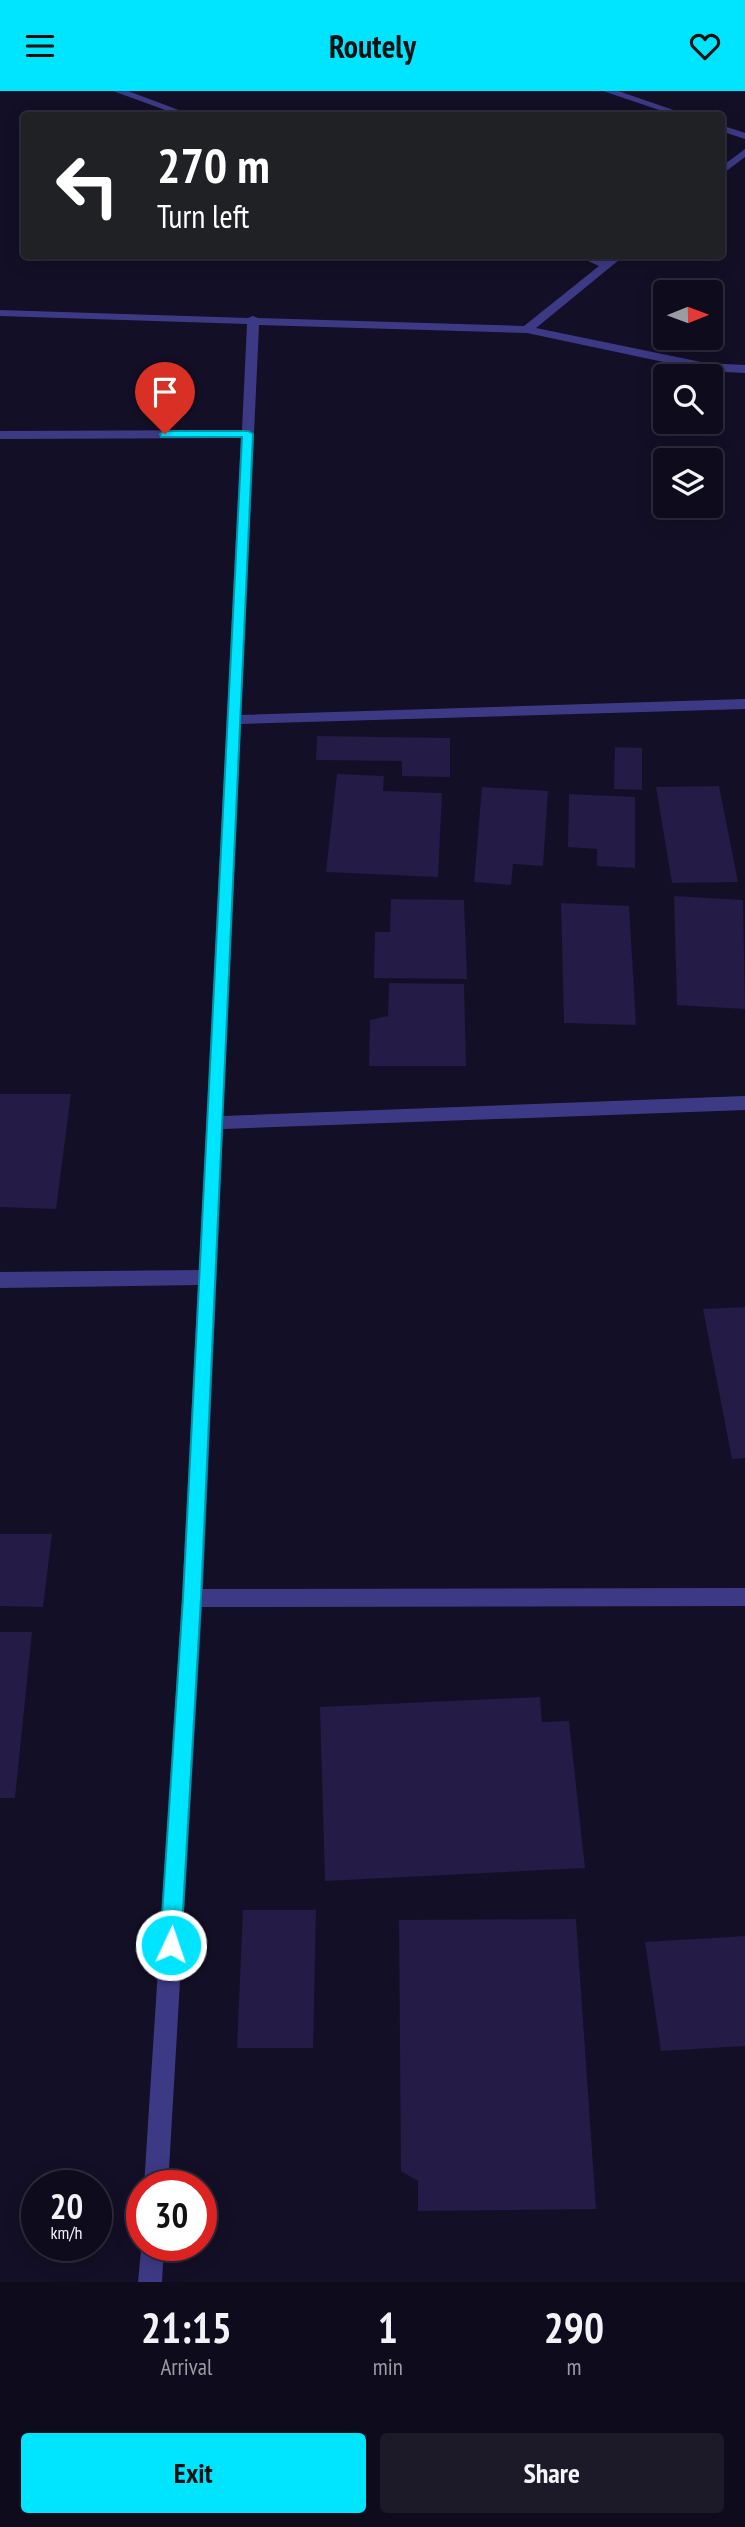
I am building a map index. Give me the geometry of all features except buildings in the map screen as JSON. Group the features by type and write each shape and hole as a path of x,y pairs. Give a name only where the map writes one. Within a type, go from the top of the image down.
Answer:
{"street":[{"path":"118,91 178,112"},
{"path":"608,91 674,112"},
{"path":"725,129 745,135"},
{"path":"725,169 745,152"},
{"path":"590,259 608,266"},
{"path":"527,330 616,259"},
{"path":"0,313 253,319 527,330 706,367 745,369"},
{"path":"157,2170 192,1598 253,319"},
{"path":"0,435 248,434"},
{"path":"234,720 745,704"},
{"path":"215,1123 745,1103"},
{"path":"0,1280 208,1277"},
{"path":"192,1598 745,1597"},
{"path":"150,2282 151,2261"}],"route":[{"path":"165,434 248,434 192,1598 171,1945"}]}
